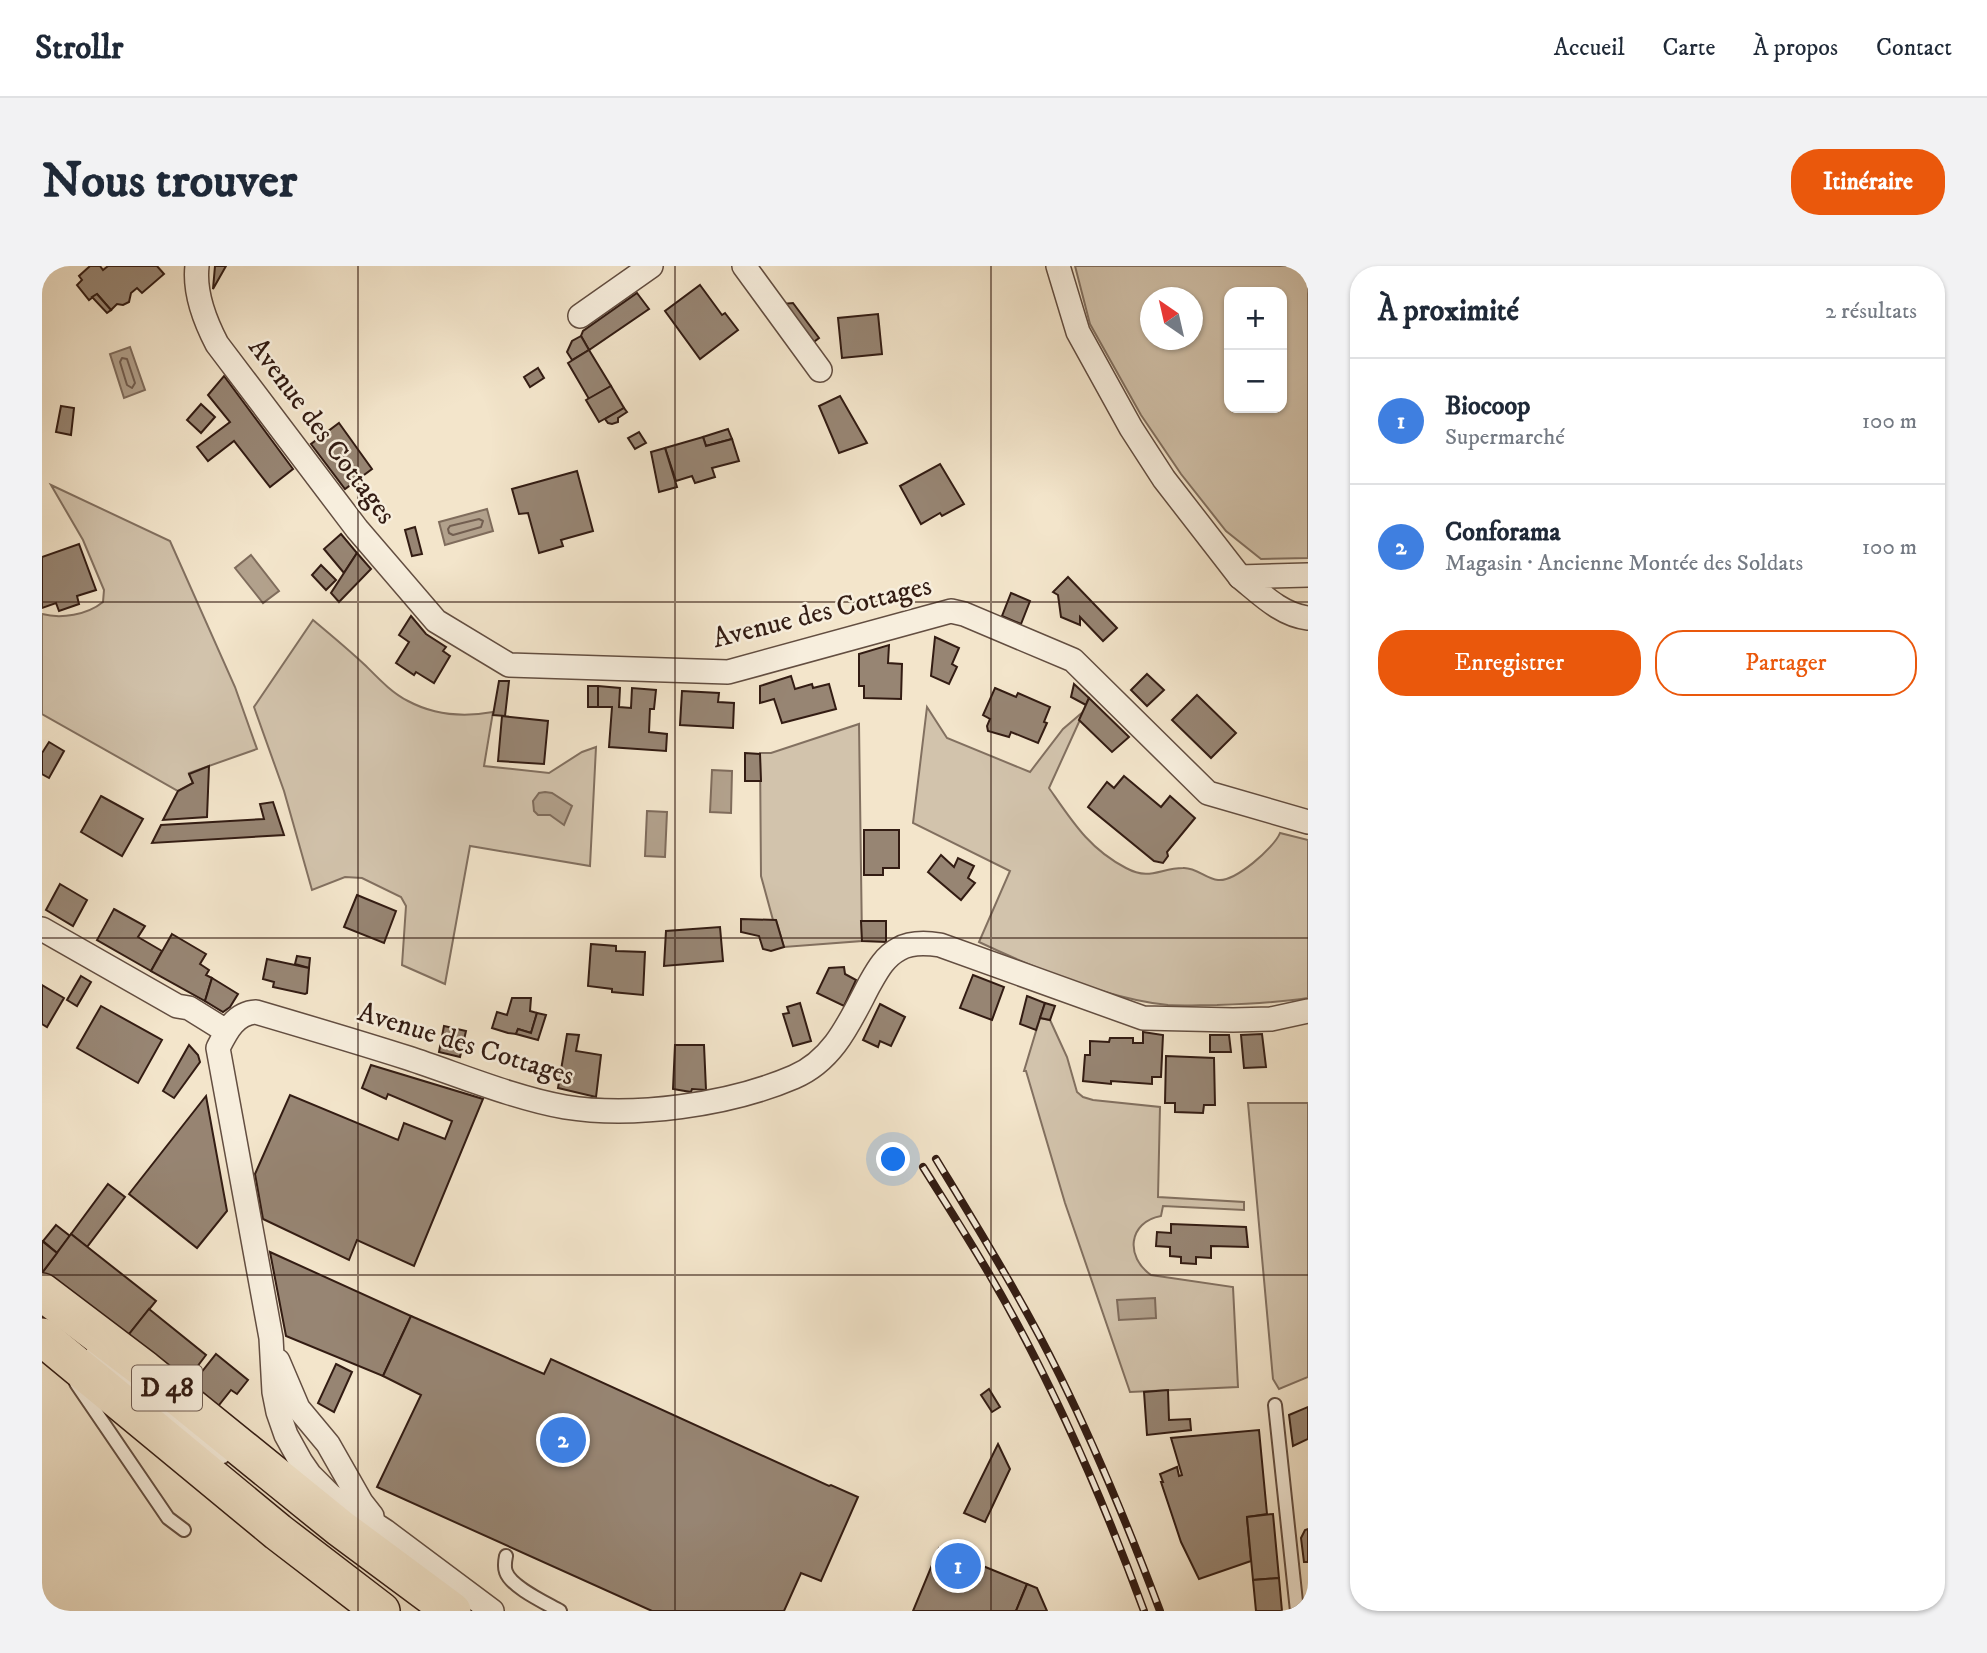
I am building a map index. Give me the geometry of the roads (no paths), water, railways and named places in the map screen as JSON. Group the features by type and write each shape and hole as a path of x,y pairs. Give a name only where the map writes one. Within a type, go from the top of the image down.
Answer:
{"main road":[{"name":"D 48","path":"42,1292 145,1370 276,1483 340,1528"},
{"name":"D 48","path":"59,1343 224,1472 278,1532 381,1611"},
{"path":"340,1528 426,1611"},
{"path":"340,1528 452,1611"},
{"path":"278,1532 407,1611"}],"street":[{"name":"Avenue des Cottages","path":"197,266 196,288 217,344 357,529 436,621 506,663 727,672 951,611 1073,660 1208,793 1308,822"},
{"path":"580,316 651,266"},
{"path":"744,266 820,370"},
{"path":"1058,266 1078,332 1131,428 1164,479 1240,577 1270,603 1308,618"},
{"path":"1240,577 1308,575"},
{"path":"42,929 177,1006 189,1008 226,1031 218,1048 271,1338 283,1376 299,1409 328,1444 361,1502 385,1531"},
{"name":"Avenue des Cottages","path":"226,1031 241,1016 256,1012 530,1098 563,1106 598,1110 644,1110 712,1101 758,1090 796,1076 823,1059 839,1040 881,964 900,948 922,943 940,945 1143,1018 1271,1019 1308,1011"},
{"path":"271,1338 278,1412 286,1435 310,1475 330,1494 385,1531 492,1611"}],"lane":[{"path":"59,1343 164,1411 224,1472"},
{"path":"59,1343 168,1518 184,1530"},
{"path":"1275,1405 1297,1611"},
{"path":"164,1411 224,1472"},
{"path":"506,1556 506,1575 515,1584 560,1611"}],"water":[{"path":"130,347 145,390 124,398 110,354"},
{"path":"487,509 493,531 445,545 439,522"},
{"path":"251,555 279,591 263,603 235,568"},
{"path":"712,770 732,771 731,813 710,812"},
{"path":"539,793 552,793 572,806 564,825 550,815 538,815 534,811 533,801"},
{"path":"647,811 667,812 665,857 645,856"},
{"path":"1155,1298 1156,1318 1119,1320 1117,1300"}],"railway":[{"path":"936,1159 1016,1293 1060,1376 1113,1492 1160,1611"},
{"path":"923,1167 1011,1312 1054,1395 1144,1611"}],"place":[{"name":"Conforama","path":"563,1440"},
{"name":"Biocoop","path":"958,1566"}]}
